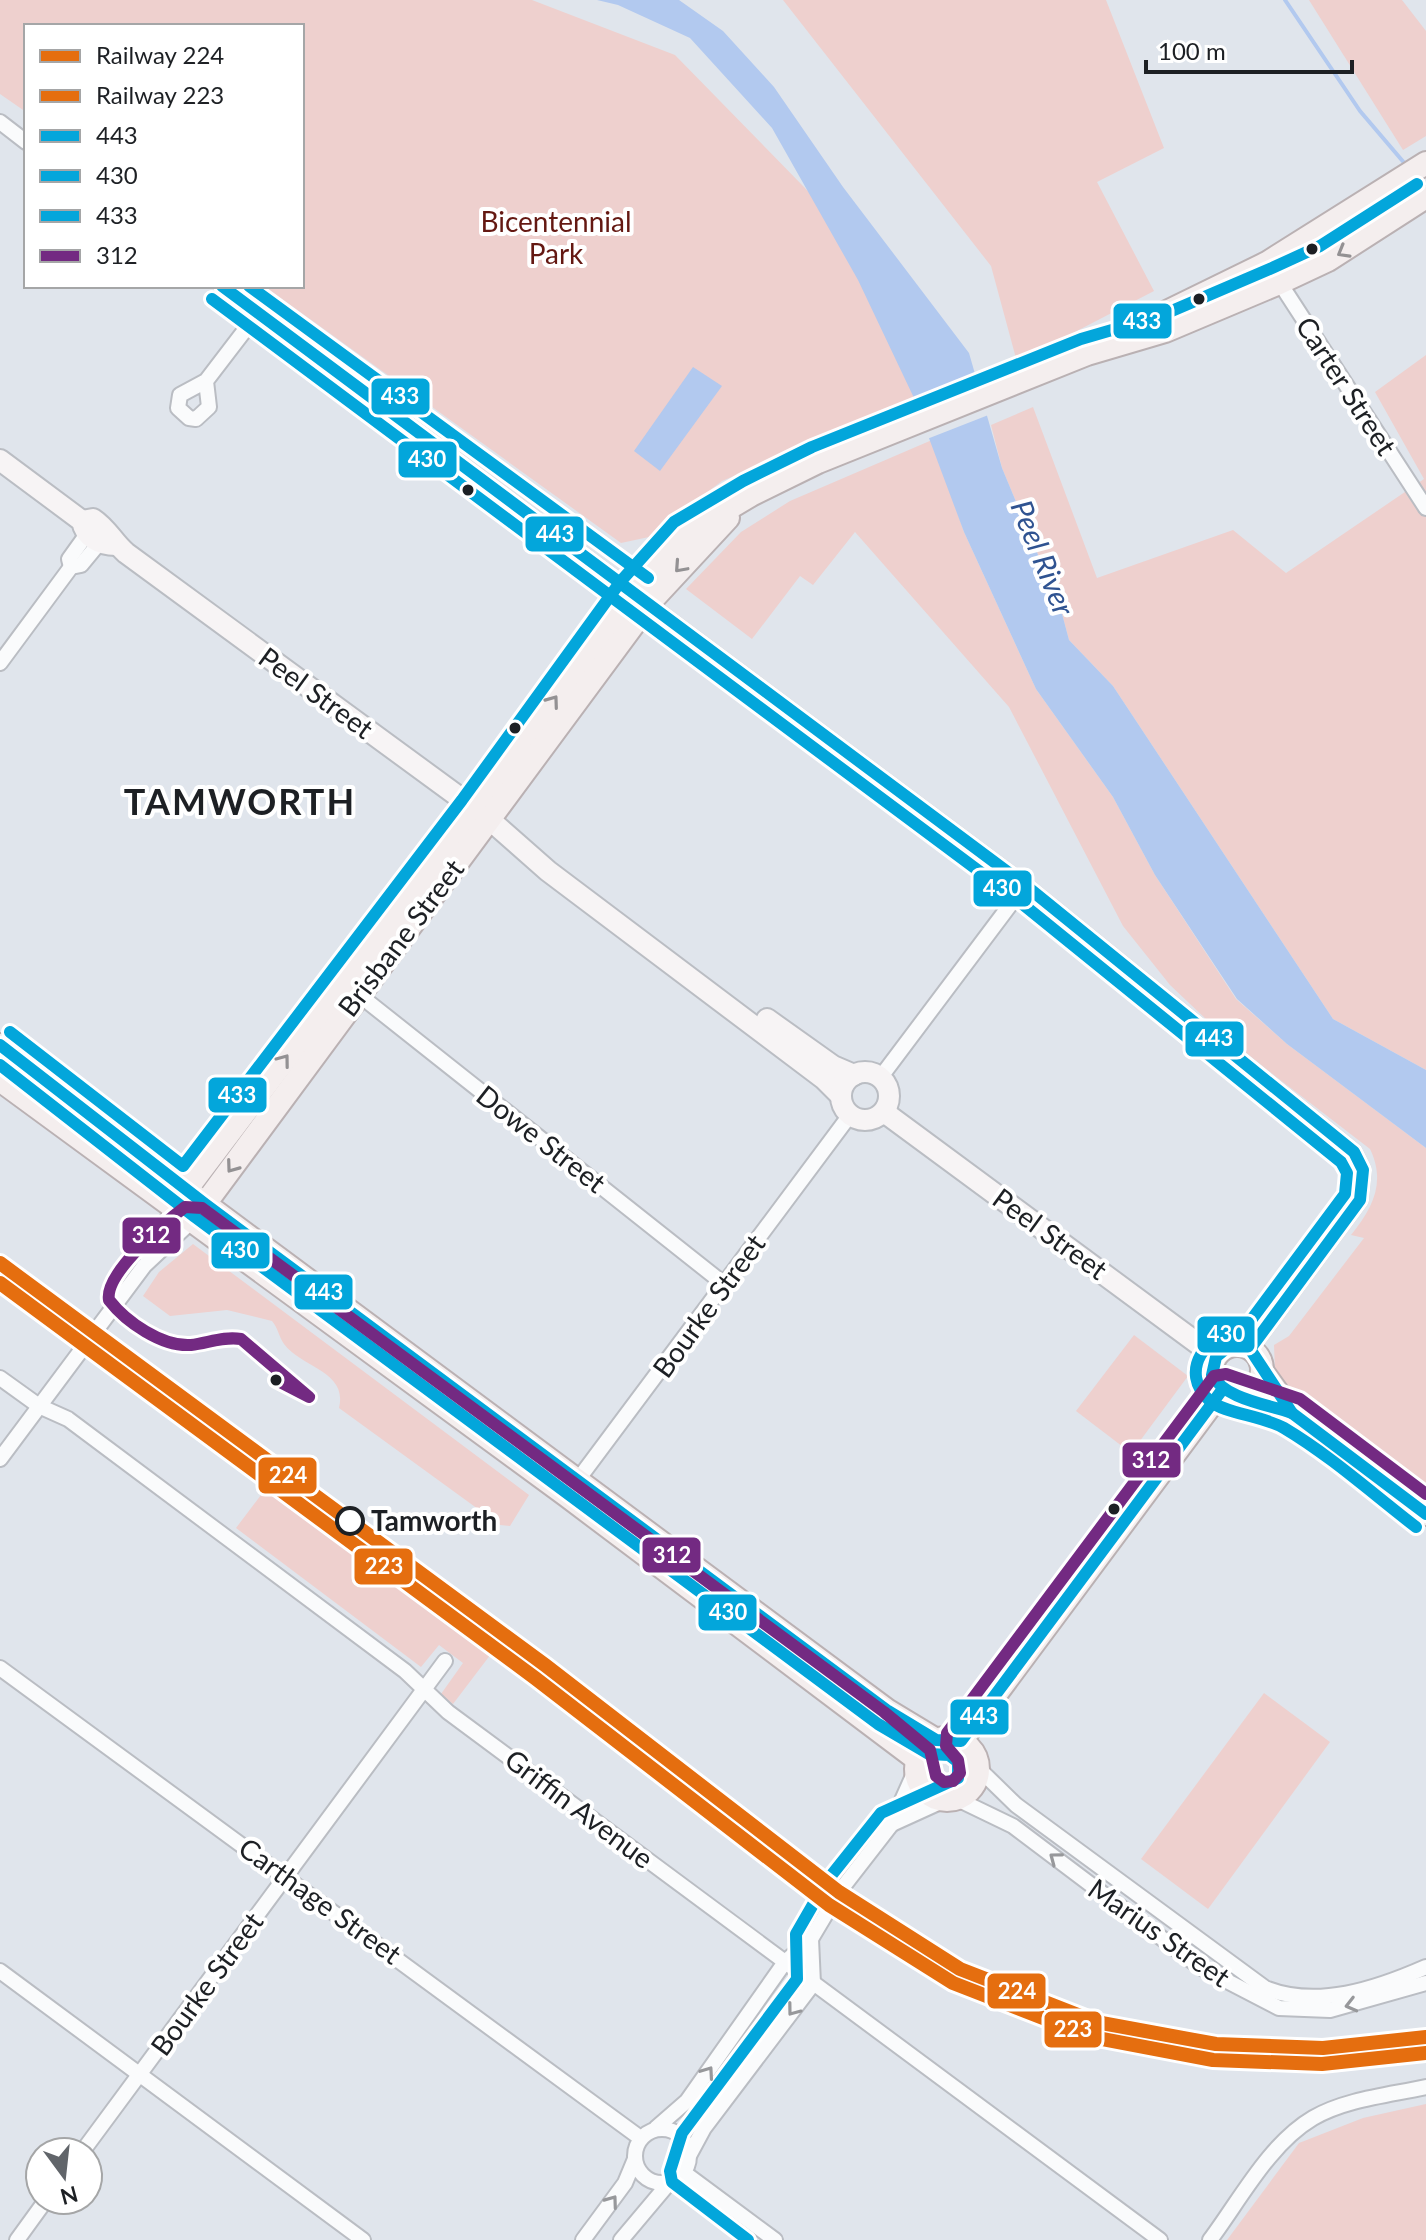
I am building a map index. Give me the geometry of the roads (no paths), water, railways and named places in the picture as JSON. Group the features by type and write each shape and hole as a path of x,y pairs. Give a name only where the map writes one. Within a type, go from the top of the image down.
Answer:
{"main road":[{"path":"1087,354 1156,315 1267,263 1426,163"},
{"path":"1087,354 1165,331 1279,283 1328,260 1417,203"},
{"name":"Brisbane Street","path":"199,1213 684,535 751,495 818,462 1087,354"},
{"name":"Peel Street","path":"0,460 96,535 517,841 548,871 824,1079 841,1096"},
{"name":"Brisbane Street","path":"180,1198 482,815"},
{"name":"Peel Street","path":"517,841 555,861 833,1066 854,1075"},
{"path":"0,1045 199,1213 572,1487 875,1702 936,1740 961,1741 973,1752 978,1768 974,1784 951,1799 925,1791 917,1764 572,1487"},
{"path":"866,1072 880,1078 890,1098 884,1112 871,1120 850,1115 841,1096 846,1082 854,1075 866,1072"},
{"path":"0,1080 180,1198"},
{"name":"Peel Street","path":"884,1112 1216,1357"},
{"path":"1292,1413 1232,1392 1212,1375 1216,1357 1228,1347 1250,1349 1292,1413 1426,1514"},
{"path":"961,1741 1232,1392 1258,1384 1262,1371"},
{"path":"917,1764 936,1740"}],"street":[{"path":"0,122 24,140"},
{"name":"Carter Street","path":"1267,263 1426,508"},
{"path":"225,288 642,596 1025,885 1354,1152 1363,1170 1360,1200 1250,1349"},
{"path":"206,381 258,313"},
{"path":"0,663 71,567 69,559 96,535"},
{"path":"880,1078 1025,885"},
{"name":"Dowe Street","path":"358,994 724,1284"},
{"name":"Bourke Street","path":"572,1487 850,1115"},
{"name":"Brisbane Street","path":"0,1459 144,1266 180,1198"},
{"name":"Brisbane Street","path":"144,1266 199,1213"},
{"name":"Griffin Avenue","path":"0,1378 39,1406 80,1429 405,1671 461,1721 1160,2240"},
{"name":"Bourke Street","path":"94,2136 445,1661"},
{"name":"Carthage Street","path":"0,1668 639,2137"},
{"path":"583,2240 625,2183 635,2159 639,2137 656,2128 687,2101 785,1962 811,1939 839,1892 891,1825 917,1764"},
{"name":"Marius Street","path":"978,1768 1016,1805 1265,1988 1295,1998 1331,1997 1426,1967"},
{"path":"891,1825 951,1799"},
{"name":"Marius Street","path":"951,1799 1013,1826 1200,1967 1279,2008 1330,2010 1426,1983"},
{"path":"686,2174 690,2154 704,2128 813,1984 811,1939"},
{"path":"0,1971 363,2240"},
{"path":"1210,2240 1294,2131 1316,2117 1339,2108 1426,2087"},
{"path":"656,2128 677,2136 690,2154"},
{"path":"635,2159 648,2175 669,2183"},
{"path":"621,2240 669,2183 686,2174"},
{"path":"686,2174 775,2240"},
{"path":"17,2240 34,2216"}],"water":[{"path":"597,0 679,0 723,31 774,87 843,187 969,353 1002,468 1061,610 1069,640 1113,686 1333,1019 1426,1070 1426,1148 1287,1044 1237,999 1155,875 1113,797 1036,689 964,532 914,398 858,280 772,128 690,38 618,5"},
{"path":"693,367 722,386 660,471 634,451"}],"waterway":[{"path":"1285,0 1360,111 1406,165"}],"rail line":[{"name":"224","path":"0,1263 545,1665 839,1892 960,1969 1096,2022 1216,2044 1323,2048 1426,2037"},
{"name":"223","path":"0,1283 535,1678 829,1905 953,1983 1092,2037 1213,2060 1322,2064 1426,2053"}],"place":[{"name":"Tamworth","path":"350,1521"}],"district":[{"name":"TAMWORTH","path":"240,802"}],"park label":[{"name":"Bicentennial Park","path":"556,238"}],"water label":[{"name":"Peel River","path":"1042,558"}]}
